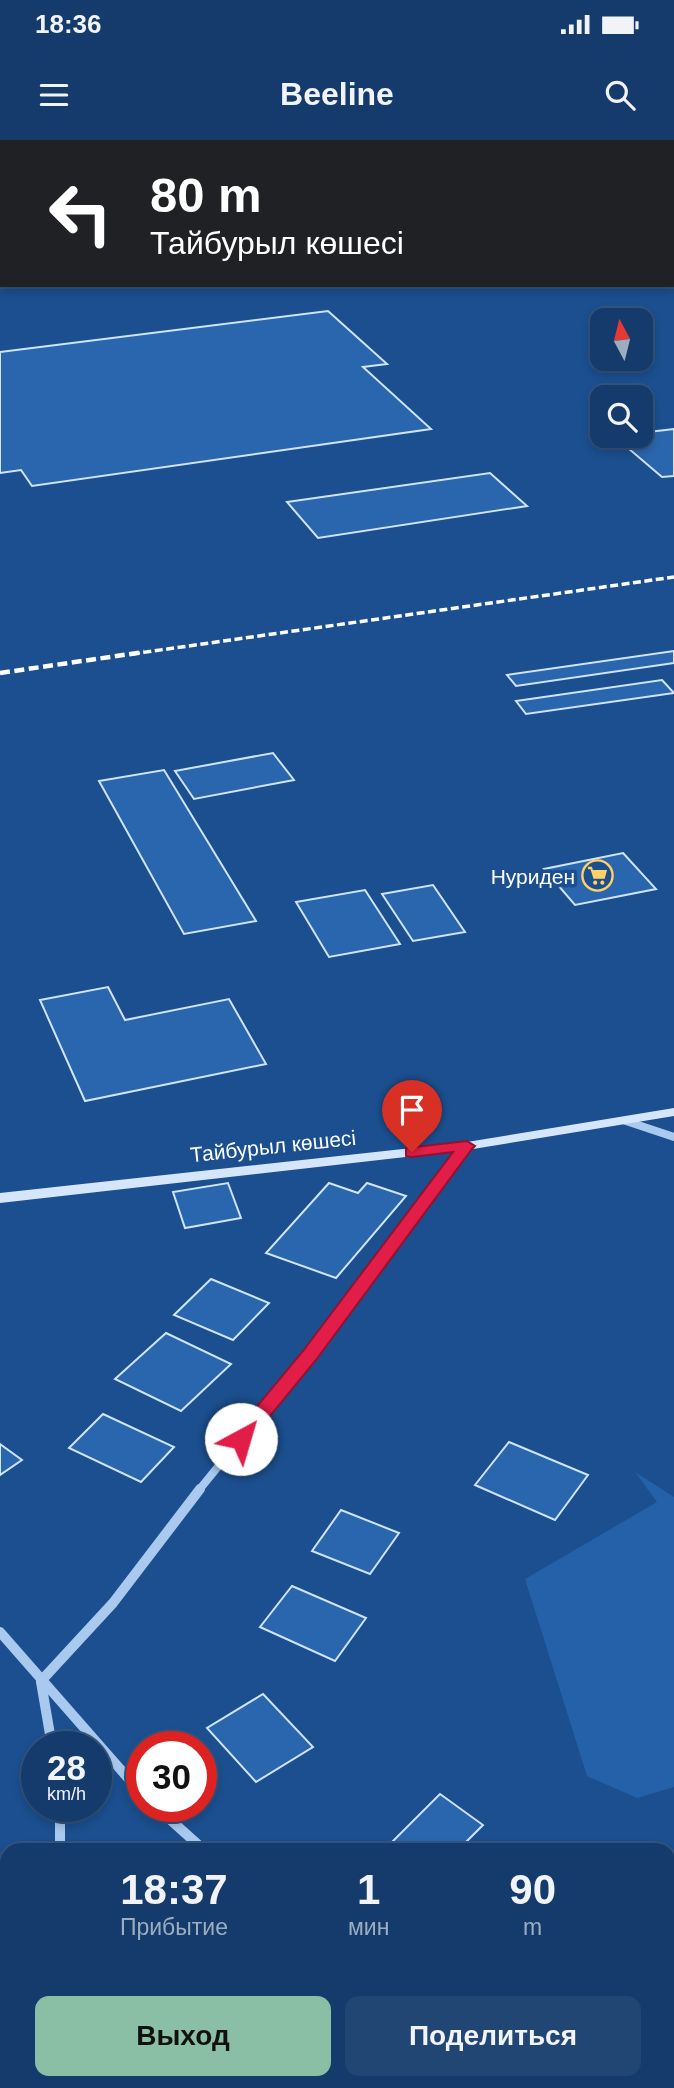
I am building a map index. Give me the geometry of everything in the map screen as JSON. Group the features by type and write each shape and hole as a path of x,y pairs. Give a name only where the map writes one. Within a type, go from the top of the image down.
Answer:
{"main road":[{"name":"Тайбурыл көшесі","path":"0,1198 467,1146 674,1112"}],"street":[{"path":"625,1122 674,1137"},
{"path":"41,1681 113,1603 206,1481 309,1355 467,1146"},
{"path":"0,1632 126,1776"},
{"path":"41,1681 49,1731"},
{"path":"60,1822 60,1843"},
{"path":"173,1822 196,1843"}],"shaded area":[{"path":"635,1472 674,1497 674,1787 637,1798 587,1776 525,1579 657,1502"}],"building":[{"path":"328,311 387,364 363,367 431,429 32,486 21,470 0,473 0,352"},
{"path":"674,429 674,476 662,477 628,448 653,448 653,431"},
{"path":"490,473 527,506 318,538 287,502"},
{"path":"674,651 674,663 516,686 507,675"},
{"path":"662,680 674,693 526,714 516,701"},
{"path":"273,753 294,780 194,799 175,771"},
{"path":"164,770 256,921 184,934 99,781"},
{"path":"623,853 656,889 575,905 544,869"},
{"path":"433,885 465,932 413,941 382,894"},
{"path":"365,890 400,944 329,957 296,902"},
{"path":"108,987 125,1020 229,999 266,1064 85,1101 40,1000"},
{"path":"228,1183 241,1218 185,1228 173,1192"},
{"path":"329,1183 358,1193 367,1183 406,1196 336,1278 266,1253"},
{"path":"211,1279 269,1303 233,1340 174,1315"},
{"path":"166,1333 231,1364 181,1411 115,1379"},
{"path":"103,1414 174,1447 141,1482 69,1448"},
{"path":"509,1442 588,1475 555,1520 475,1485"},
{"path":"0,1444 22,1460 0,1475"},
{"path":"341,1510 399,1533 370,1574 312,1551"},
{"path":"292,1586 366,1618 335,1661 260,1627"},
{"path":"263,1694 313,1747 256,1782 217,1739 217,1731 207,1728"},
{"path":"440,1794 483,1825 465,1843 391,1843"}],"railway":[{"path":"132,654 674,577"},
{"path":"0,673 144,652"}],"place":[{"name":"Нуриден","path":"598,876"}],"route":[{"path":"241,1439 309,1355 467,1146 412,1152"}]}
